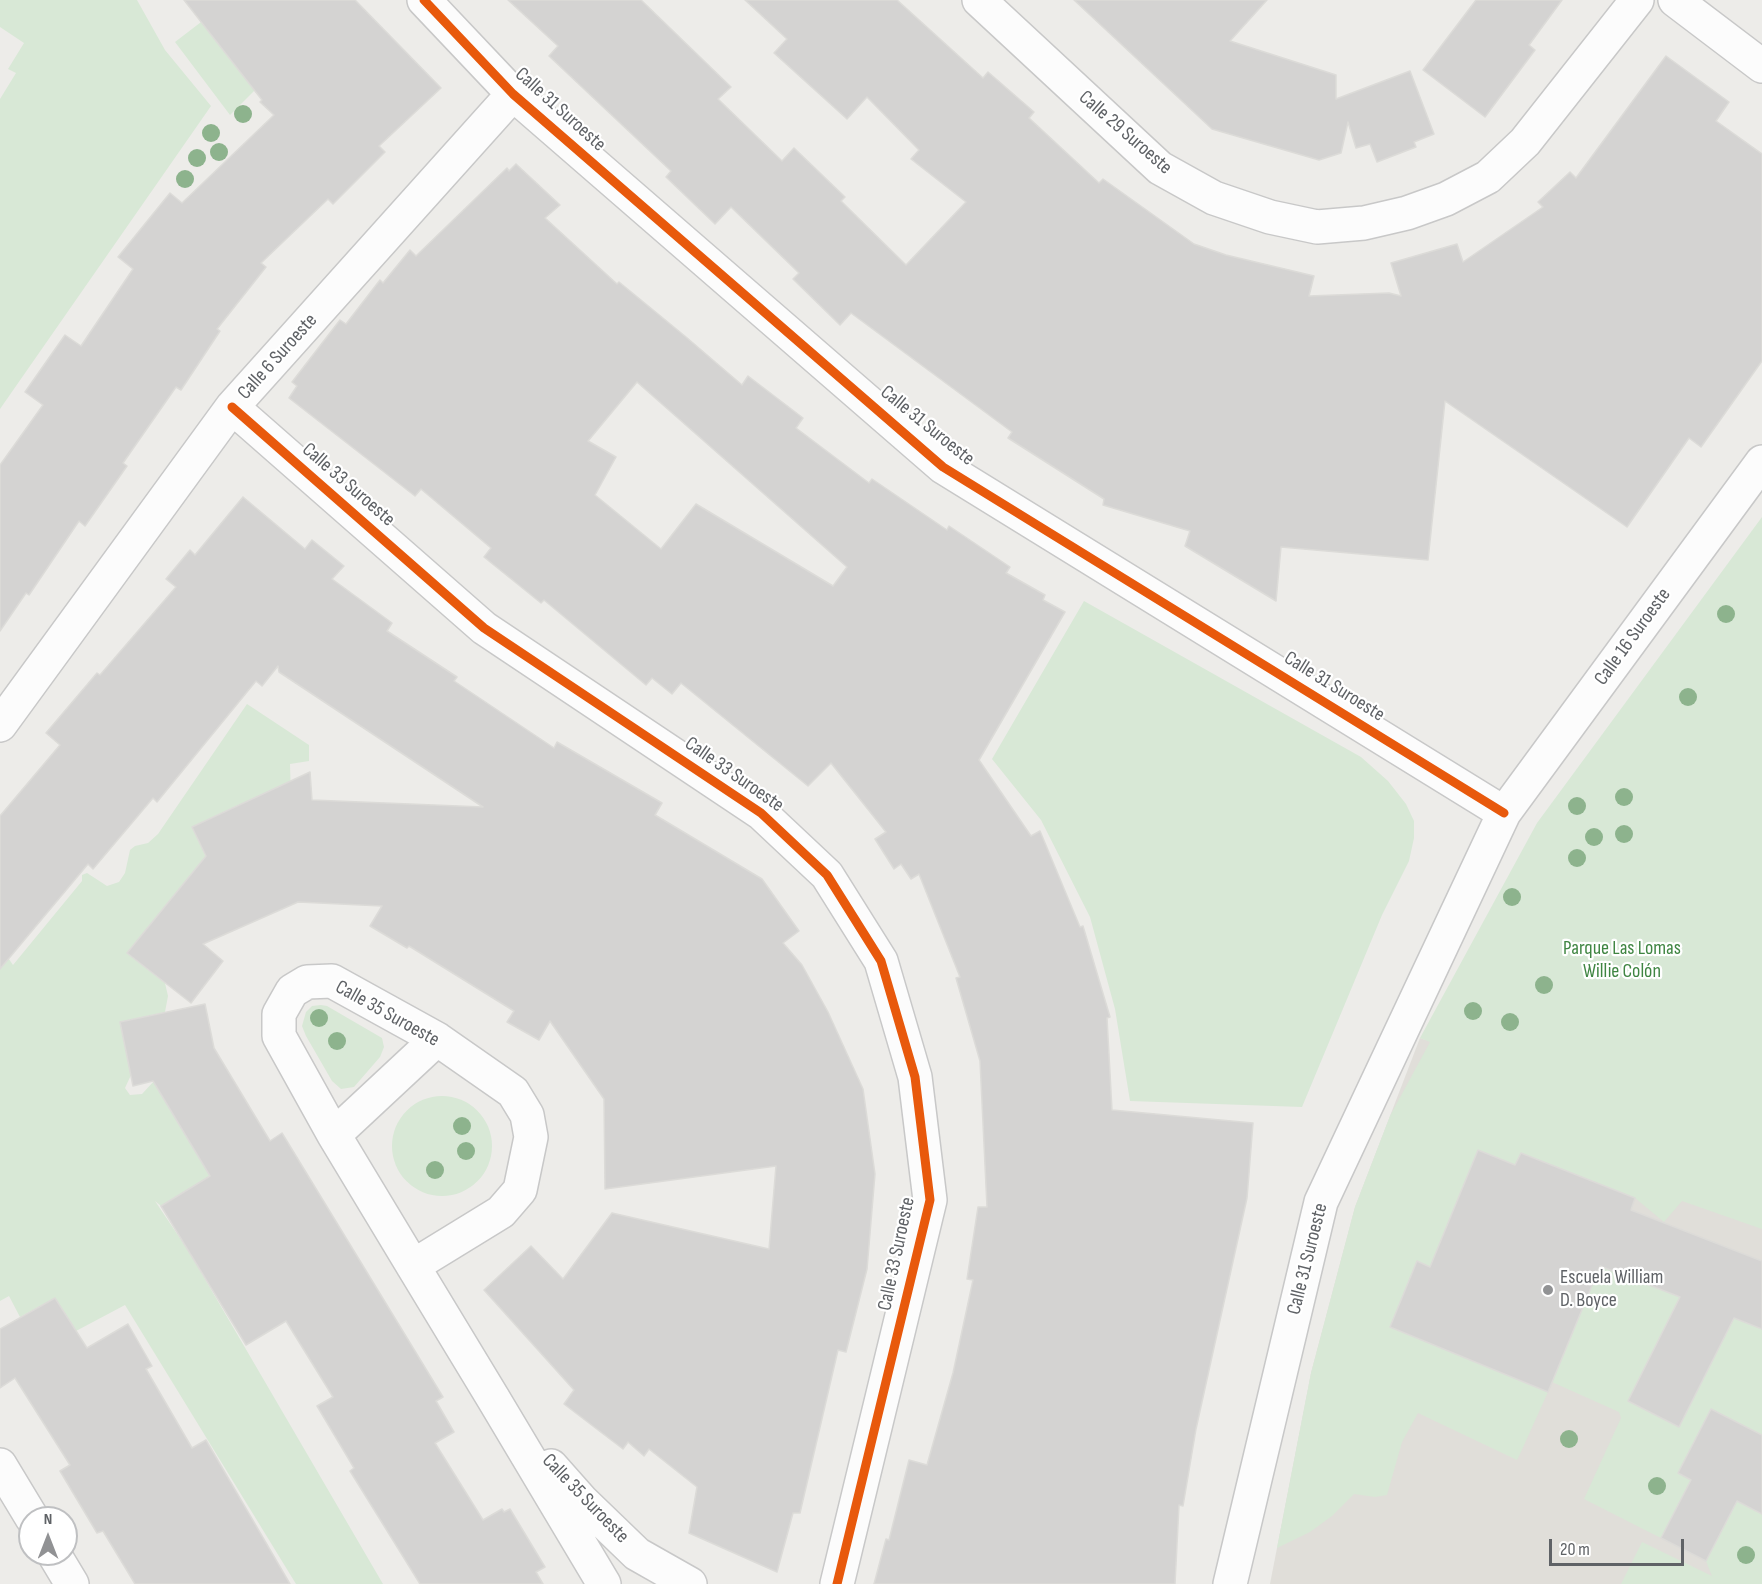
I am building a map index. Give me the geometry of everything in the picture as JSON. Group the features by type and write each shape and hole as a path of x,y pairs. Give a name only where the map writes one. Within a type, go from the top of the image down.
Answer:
{"street":[{"name":"Calle 31 Suroeste","path":"424,0 513,94 943,467 1504,813 1321,1202 1230,1584"},
{"name":"Calle 29 Suroeste","path":"979,0 1160,168 1214,198 1270,217 1317,227 1364,223 1407,213 1446,199 1488,177 1525,142 1637,0"},
{"path":"1675,0 1762,66"},
{"name":"Calle 6 Suroeste","path":"0,725 232,407 513,94"},
{"name":"Calle 33 Suroeste","path":"232,407 484,628 761,813 827,875 880,962 915,1077 930,1200 837,1584"},
{"name":"Calle 16 Suroeste","path":"1504,813 1762,462"},
{"name":"Calle 35 Suroeste","path":"413,1266 501,1212 520,1190 531,1137 527,1115 513,1092 436,1039 332,981 307,982 292,991 279,1014 279,1036 334,1135 604,1584"},
{"path":"334,1135 436,1039"},
{"name":"Calle 35 Suroeste","path":"493,1398 582,1501 637,1554 690,1584"},
{"path":"0,1465 25,1506"},
{"path":"61,1566 72,1584"}],"shaded area":[{"name":"Escuela William D. Boyce","path":"1420,1038 1762,1157 1762,1584 1270,1584 1311,1373 1355,1207"}],"green space":[{"path":"0,0 137,0 165,50 211,106 0,409 0,99 16,73 8,69 24,43 0,27"},
{"path":"222,6 269,76 230,115 175,42"},
{"name":"Parque Las Lomas Willie Colón","path":"1762,517 1762,1229 1682,1201 1664,1222 1635,1198 1521,1153 1515,1165 1478,1150 1640,1281 1762,1329 1762,1435 1711,1409 1678,1473 1691,1480 1661,1538 1647,1531 1584,1499 1621,1418 1619,1412 1552,1382 1575,1326 1417,1261 1390,1327 1548,1392 1520,1454 1517,1460 1418,1413 1402,1442 1387,1495 1375,1497 1354,1494 1332,1516 1310,1532 1277,1548 1311,1373 1355,1207 1390,1116 1430,1042 1420,1038 1537,823","holes":["1656,1345 1707,1371 1680,1426 1628,1401"]},
{"path":"1084,601 1361,757 1388,781 1406,804 1414,821 1414,838 1409,861 1382,915 1302,1107 1130,1101 1115,1009 1090,917 1041,820 992,759"},
{"path":"247,704 309,745 309,761 290,764 291,798 238,805 192,827 209,863 128,954 165,983 168,996 165,1012 120,1022 131,1075 125,1088 130,1095 142,1094 154,1081 197,1099 172,1113 210,1176 161,1206 155,1201 188,1250 383,1584 296,1584 125,1305 76,1331 55,1298 20,1317 9,1296 0,1301 0,946 13,965 82,881 82,875 87,873 107,886 119,882 125,873 130,850 135,846 148,843 158,834"},
{"path":"312,1006 327,1006 382,1038 384,1047 380,1057 354,1087 341,1089 332,1081 306,1036 302,1026 306,1012"},
{"path":"442,1096 461,1100 477,1111 488,1127 492,1146 488,1165 477,1181 461,1192 442,1196 423,1192 407,1181 396,1165 392,1146 396,1127 407,1111 423,1100"},
{"path":"1737,1501 1762,1514 1762,1584 1621,1584 1642,1542 1712,1576 1706,1561"}],"building":[{"path":"184,0 355,0 441,88 379,146 385,152 333,204 328,199 261,263 266,267 217,329 220,331 181,390 176,387 123,463 127,466 85,526 79,521 29,595 26,593 0,631 0,465 43,405 25,392 65,335 81,346 133,269 118,257 170,193 182,203 274,115 260,102 262,100"},
{"path":"508,0 641,0 731,87 718,99 782,161 794,148 845,197 841,201 906,265 966,202 911,159 919,150 867,97 847,119 774,53 787,39 745,0 897,0 983,78 988,72 1034,112 1029,118 1099,183 1103,179 1194,244 1226,255 1314,276 1309,296 1389,293 1401,296 1391,263 1457,244 1463,262 1543,207 1538,202 1570,172 1576,178 1666,56 1729,102 1716,121 1762,154 1762,361 1701,447 1689,438 1627,527 1445,401 1428,560 1281,547 1276,601 1185,546 1190,531 1103,505 1104,499 1008,438 1012,432 851,313 840,325 793,279 799,273 731,207 715,224 666,177 671,171 549,56 558,46"},
{"path":"1074,0 1267,0 1230,41 1336,75 1336,99 1410,71 1434,134 1414,142 1416,147 1377,162 1370,144 1356,148 1348,122 1341,153 1319,160 1212,129"},
{"path":"1476,0 1562,0 1529,45 1535,50 1485,117 1423,70"},
{"path":"516,164 560,205 545,218 617,284 619,282 742,385 748,376 803,418 796,428 869,483 872,479 947,530 949,526 1010,567 1006,573 1045,595 1043,600 1065,612 979,760 1031,836 1040,831 1080,927 1083,926 1110,1017 1107,1018 1112,1110 1253,1123 1247,1198 1196,1429 1183,1506 1179,1505 1175,1584 874,1584 886,1539 889,1540 909,1460 927,1465 953,1373 973,1280 967,1279 978,1207 987,1207 980,1061 956,978 960,977 919,874 911,879 901,864 894,869 875,839 886,832 831,763 808,786 681,683 672,694 652,678 646,685 544,600 541,603 484,557 491,548 421,489 415,496 289,398 297,386 292,382 340,320 346,324 380,280 383,283 410,250 416,256 507,168 509,171","holes":["637,382 847,567 833,586 696,504 661,549 595,495 616,457 588,441"]},
{"path":"243,497 305,549 312,540 344,566 332,579 392,623 387,631 457,677 454,681 554,748 557,742 662,803 655,815 762,879 799,931 783,943 802,965 828,1012 863,1089 875,1174 867,1269 846,1352 838,1350 800,1513 793,1513 777,1572 689,1533 697,1487 649,1449 644,1456 628,1442 623,1449 564,1404 574,1390 484,1290 531,1246 563,1279 612,1213 769,1249 776,1166 605,1189 604,1099 550,1021 539,1040 507,1022 514,1011 409,946 407,948 370,926 382,906 298,902 203,944 223,961 191,1003 127,953 206,856 192,827 310,772 312,800 483,807 279,672 278,666 262,686 256,681 157,802 153,798 93,869 88,864 0,969 0,816 60,745 46,733 97,673 100,675 176,587 166,579 190,550 195,555"},
{"path":"205,1004 214,1048 270,1141 282,1133 443,1397 436,1401 454,1432 435,1443 483,1520 502,1509 504,1512 510,1509 545,1567 536,1572 543,1584 420,1584 350,1471 354,1468 317,1406 333,1397 286,1321 246,1345 161,1206 210,1176 153,1081 133,1086 120,1022"},
{"path":"1478,1150 1515,1165 1521,1153 1635,1198 1631,1210 1762,1261 1762,1329 1734,1318 1679,1427 1628,1401 1680,1297 1600,1266 1548,1392 1390,1327 1417,1261 1430,1267"},
{"path":"55,1298 87,1348 128,1324 152,1366 146,1369 192,1448 206,1440 290,1584 135,1584 103,1531 97,1533 60,1471 70,1465 15,1378 0,1388 0,1329"},
{"path":"1711,1409 1762,1435 1762,1514 1737,1501 1706,1561 1661,1538 1691,1480 1678,1473"}],"cycle path":[{"path":"424,0 513,94 943,467 1504,813"},
{"path":"232,407 484,628 761,813 827,875 881,961 915,1077 930,1200 837,1584"}],"place":[{"name":"Escuela William D. Boyce","path":"1548,1290"}]}
